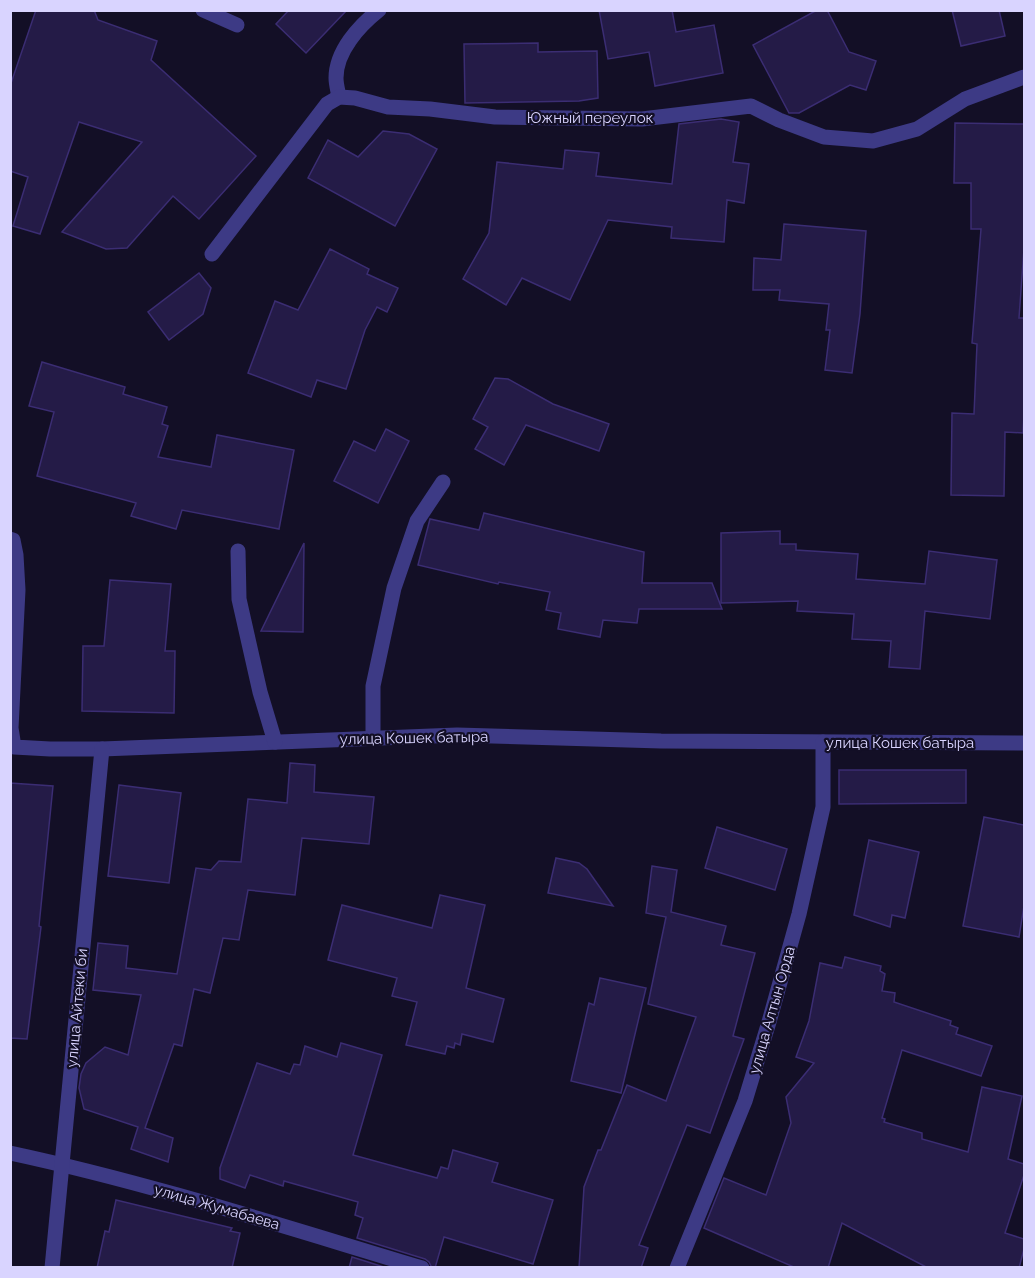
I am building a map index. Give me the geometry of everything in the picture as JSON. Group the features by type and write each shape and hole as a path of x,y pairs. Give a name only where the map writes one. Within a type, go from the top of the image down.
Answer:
{"street":[{"path":"203,10 237,25"},
{"path":"212,254 327,104 339,97 336,76 344,48 364,22 379,10"},
{"name":"Южный переулок","path":"339,97 355,98 388,107 430,109 495,117 642,119 752,106 779,120 824,137 873,141 917,129 965,99 1024,77"},
{"path":"374,738 373,686 394,588 417,521 443,482"},
{"name":"улица Кошек батыра","path":"10,539 13,540 16,555 18,590 11,728 14,747 102,748 457,735 823,742 1024,743"},
{"path":"238,551 239,599 274,742"},
{"name":"улица Алтын Орда","path":"677,1268 745,1101 799,914 823,807 823,742"},
{"name":"улица Айтеки би","path":"52,1268 102,748"},
{"name":"улица Жумабаева","path":"10,1153 63,1164 186,1197 422,1268"}],"building":[{"path":"36,10 94,10 98,20 157,41 151,60 256,156 199,219 173,196 127,248 106,249 62,232 142,142 79,122 40,234 13,226 28,177 10,171 10,86"},
{"path":"289,10 347,10 306,53 276,24"},
{"path":"599,10 672,10 676,32 714,25 723,73 655,86 649,52 608,59"},
{"path":"817,10 827,10 849,52 876,61 866,90 850,85 799,113 789,113 753,45"},
{"path":"952,10 999,10 1005,36 961,46"},
{"path":"538,43 538,52 597,51 598,98 579,101 465,103 464,44"},
{"path":"721,119 739,122 733,162 749,164 744,203 727,200 724,242 671,238 672,227 608,220 570,300 522,278 506,305 463,279 489,233 497,162 563,169 565,150 599,153 596,176 672,184 679,124"},
{"path":"955,123 1024,124 1024,249 1019,318 1024,318 1024,415 1023,433 1005,432 1004,496 951,495 952,413 974,414 977,344 972,343 981,229 971,229 971,183 954,183"},
{"path":"383,131 409,134 437,149 395,226 308,178 328,140 358,157"},
{"path":"784,224 866,231 860,314 852,373 825,370 830,330 826,330 829,304 779,300 780,290 753,290 754,258 781,260"},
{"path":"330,249 369,269 367,274 398,288 387,312 377,307 365,330 346,389 317,380 311,397 248,373 275,301 298,310"},
{"path":"199,273 211,288 203,314 169,340 148,312"},
{"path":"42,362 125,387 123,394 167,407 162,424 168,426 158,457 211,467 217,435 294,450 279,529 182,510 176,529 131,516 136,503 37,476 54,412 29,406"},
{"path":"495,378 508,379 553,404 609,424 599,451 526,425 504,465 475,449 488,427 473,419"},
{"path":"386,429 409,441 378,503 334,481 354,441 375,451"},
{"path":"484,513 644,552 642,583 712,583 722,609 639,609 637,623 603,620 600,637 558,629 561,613 546,610 550,592 499,582 498,584 418,565 430,519 479,530"},
{"path":"780,531 780,544 796,544 796,550 858,554 856,579 925,584 929,551 997,560 990,619 925,611 920,669 889,667 891,641 852,639 854,614 797,611 798,601 721,603 721,533"},
{"path":"304,543 303,632 261,631"},
{"path":"110,580 171,584 165,651 175,651 174,713 82,711 83,646 104,646"},
{"path":"290,763 315,765 314,792 374,797 369,844 302,838 295,895 248,890 239,940 223,938 210,993 194,989 182,1046 174,1044 145,1128 173,1138 168,1162 131,1149 138,1127 84,1109 79,1088 81,1074 86,1063 105,1047 128,1055 141,995 93,990 98,943 128,946 126,968 177,974 196,868 211,870 219,861 241,862 248,799 287,803"},
{"path":"839,770 966,770 966,803 839,804"},
{"path":"10,783 53,786 39,926 41,927 27,1039 10,1038"},
{"path":"119,785 181,793 169,883 108,876"},
{"path":"984,817 1024,825 1024,906 1019,937 963,926"},
{"path":"717,827 787,849 775,890 705,868"},
{"path":"869,840 919,852 905,918 892,915 890,927 854,915"},
{"path":"556,858 579,863 587,869 613,906 548,893"},
{"path":"652,866 677,870 671,912 726,926 721,945 755,953 733,1036 744,1039 710,1133 687,1125 639,1245 648,1248 641,1268 579,1268 584,1187 627,1085 666,1101 696,1017 648,1004 666,917 646,913"},
{"path":"440,895 485,905 466,988 504,999 493,1042 462,1034 460,1045 455,1043 454,1048 447,1046 445,1054 406,1045 417,1002 392,996 397,978 328,960 342,905 432,928"},
{"path":"845,957 881,966 880,971 885,974 882,991 895,993 894,1002 951,1021 950,1025 958,1028 956,1034 992,1046 981,1076 902,1050 882,1118 885,1119 884,1122 922,1133 922,1139 968,1152 982,1087 1022,1096 1008,1159 1024,1164 1024,1175 1005,1233 1024,1239 1019,1268 928,1268 842,1223 828,1268 796,1268 704,1228 724,1178 766,1195 791,1123 786,1097 814,1063 796,1057 809,1021 820,963 842,968"},
{"path":"600,978 646,988 621,1093 571,1081 589,1003 594,1005"},
{"path":"341,1043 382,1055 353,1155 437,1178 441,1167 448,1169 453,1150 498,1163 492,1182 553,1200 533,1264 444,1237 435,1268 432,1268 425,1259 357,1238 363,1218 355,1215 358,1202 284,1181 283,1186 250,1175 245,1188 220,1179 220,1168 257,1063 290,1074 294,1064 300,1065 305,1046 337,1057"},
{"path":"116,1200 232,1228 230,1231 240,1233 232,1268 97,1268 105,1231 109,1232"},
{"path":"352,1257 368,1262 387,1268 349,1268"}]}
